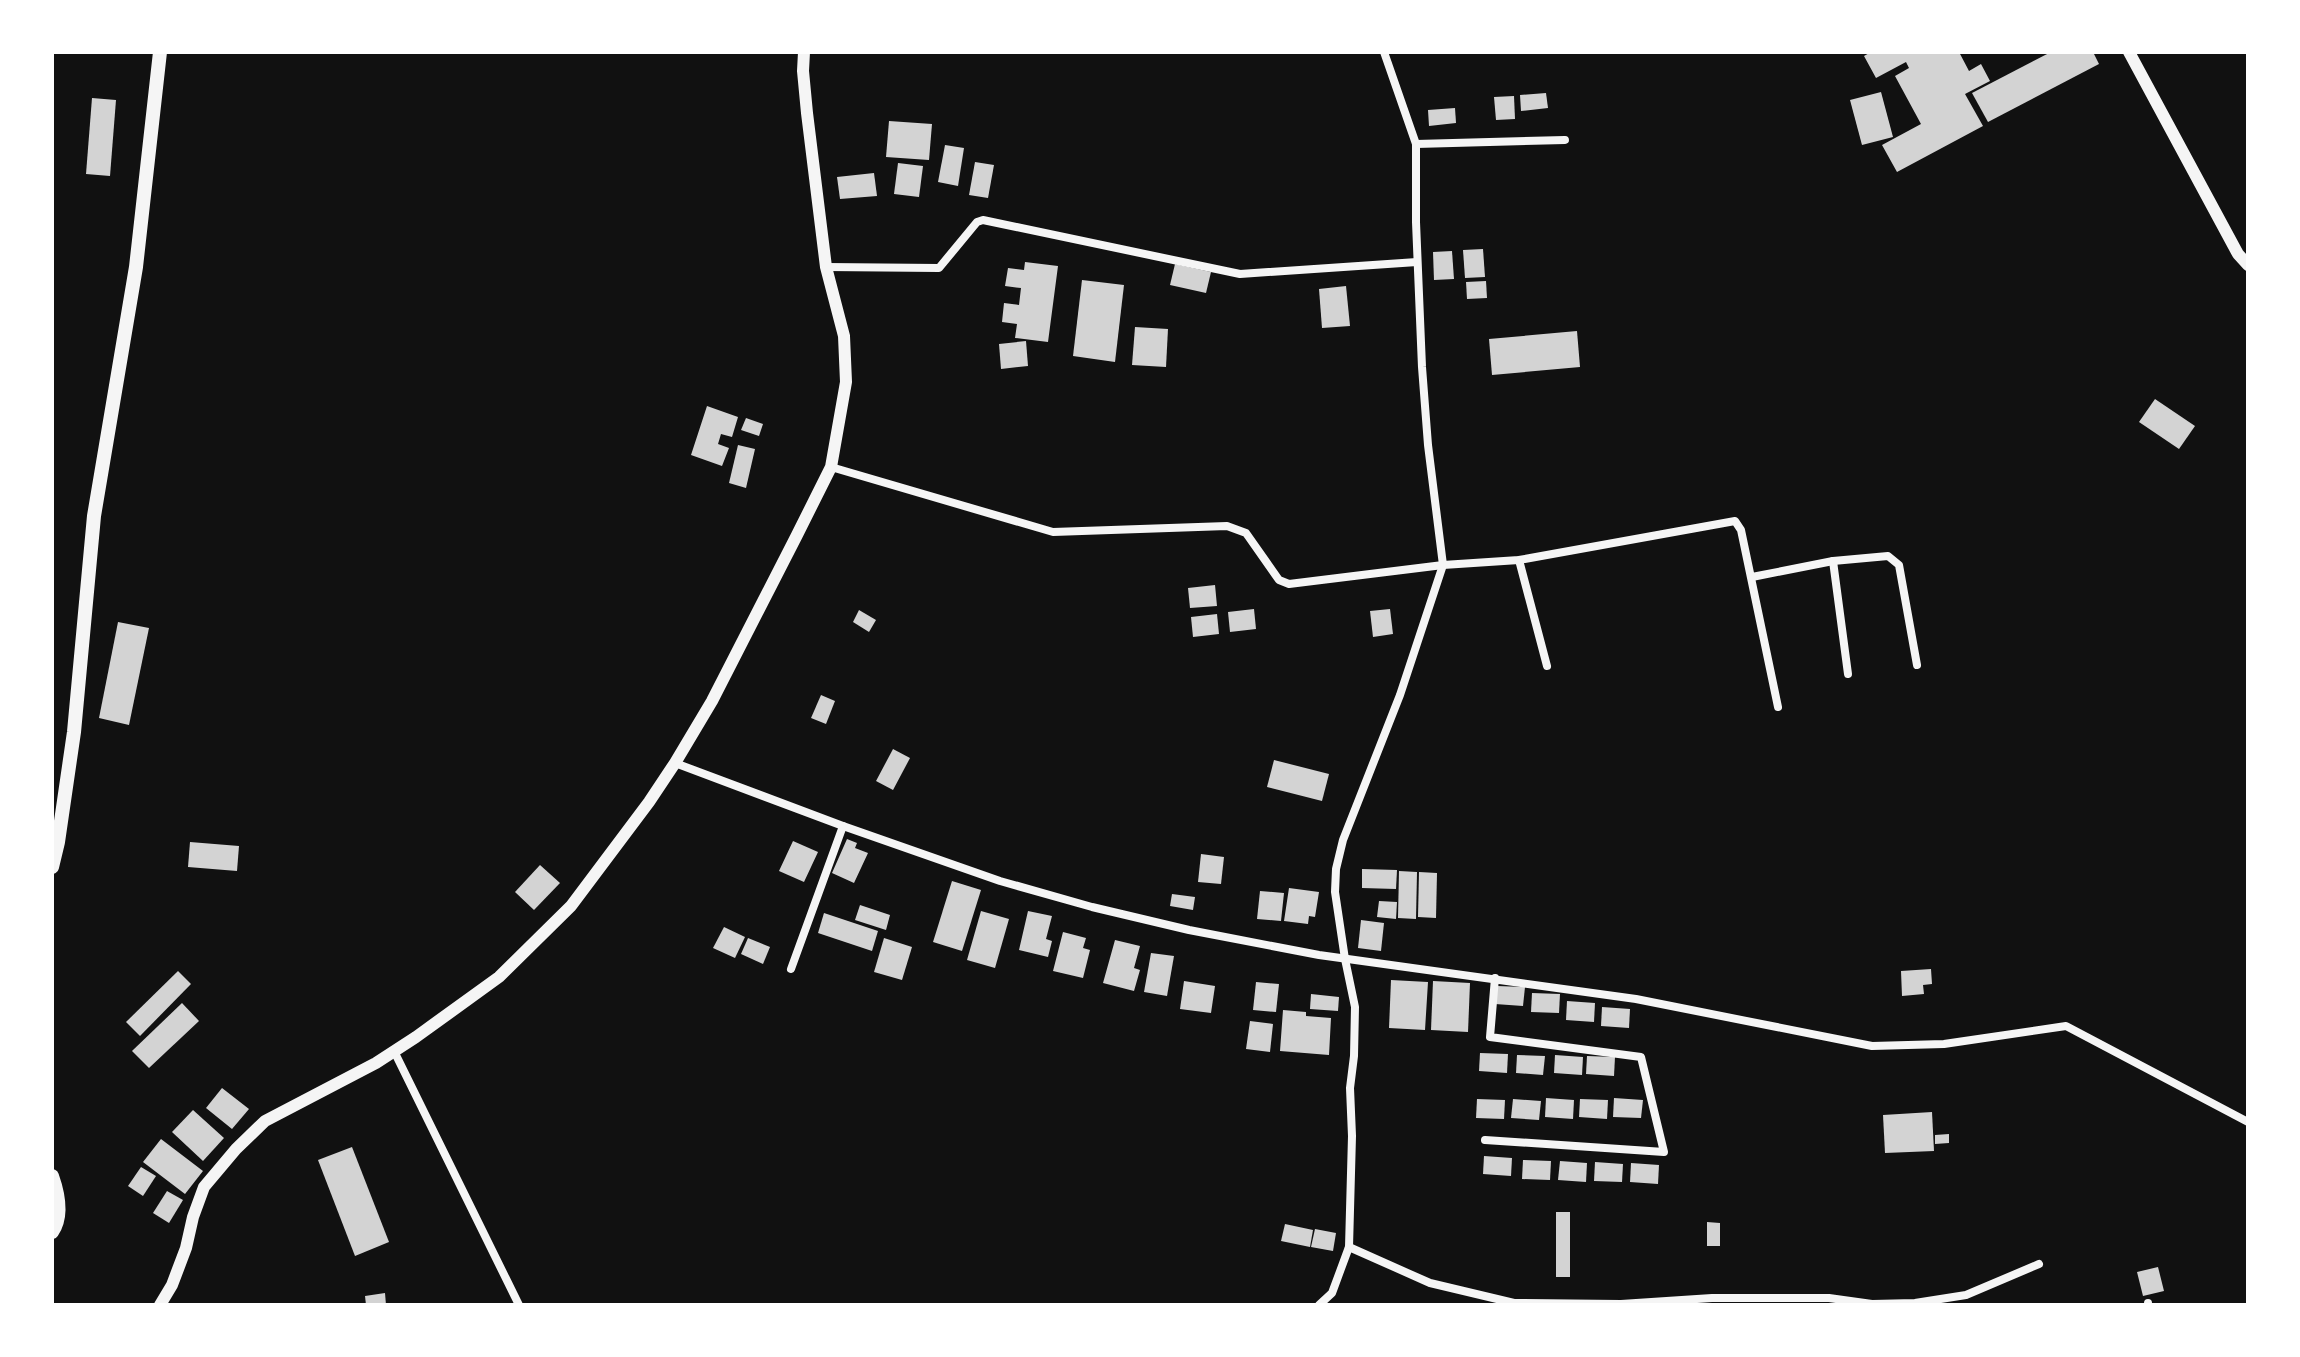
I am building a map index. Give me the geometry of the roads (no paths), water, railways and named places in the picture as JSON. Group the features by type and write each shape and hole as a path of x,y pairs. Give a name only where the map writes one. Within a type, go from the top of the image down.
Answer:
{"main road":[{"path":"52,867 74,732 94,516 136,267 160,52"},
{"path":"52,1176 58,1202 56,1225 52,1232"}],"street":[{"path":"160,1305 177,1273 204,1187 236,1149 265,1121 394,1051 499,977 571,906 649,802 712,701 831,467 846,382 844,336 826,267 807,113 804,52"},
{"path":"1319,1305 1332,1293 1349,1247 1350,1088 1355,1007 1335,892 1336,869 1343,840 1400,695 1443,565 1422,367 1416,144 1384,52"},
{"path":"2129,52 2238,254 2248,265"},
{"path":"1416,144 1565,140"},
{"path":"826,267 939,268 977,222 983,220 1240,274 1417,262"},
{"path":"831,467 1053,532 1227,526 1246,533 1284,583 1443,565 1519,560 1735,521 1741,530 1752,577 1778,707"},
{"path":"1752,577 1833,561 1888,556 1899,565 1917,665"},
{"path":"1519,560 1547,666"},
{"path":"1833,561 1848,674"},
{"path":"675,763 1000,881 1092,907 1204,933 1345,959 1636,999 1872,1046 1944,1044 2066,1026 2248,1122"},
{"path":"791,969 843,826"},
{"path":"1485,1140 1664,1152 1641,1057 1490,1037 1495,978"},
{"path":"394,1051 519,1305"},
{"path":"1349,1247 1430,1283 1514,1303 1621,1304 1712,1298 1829,1298 1872,1304 1915,1303 1966,1295 2039,1264"}]}
